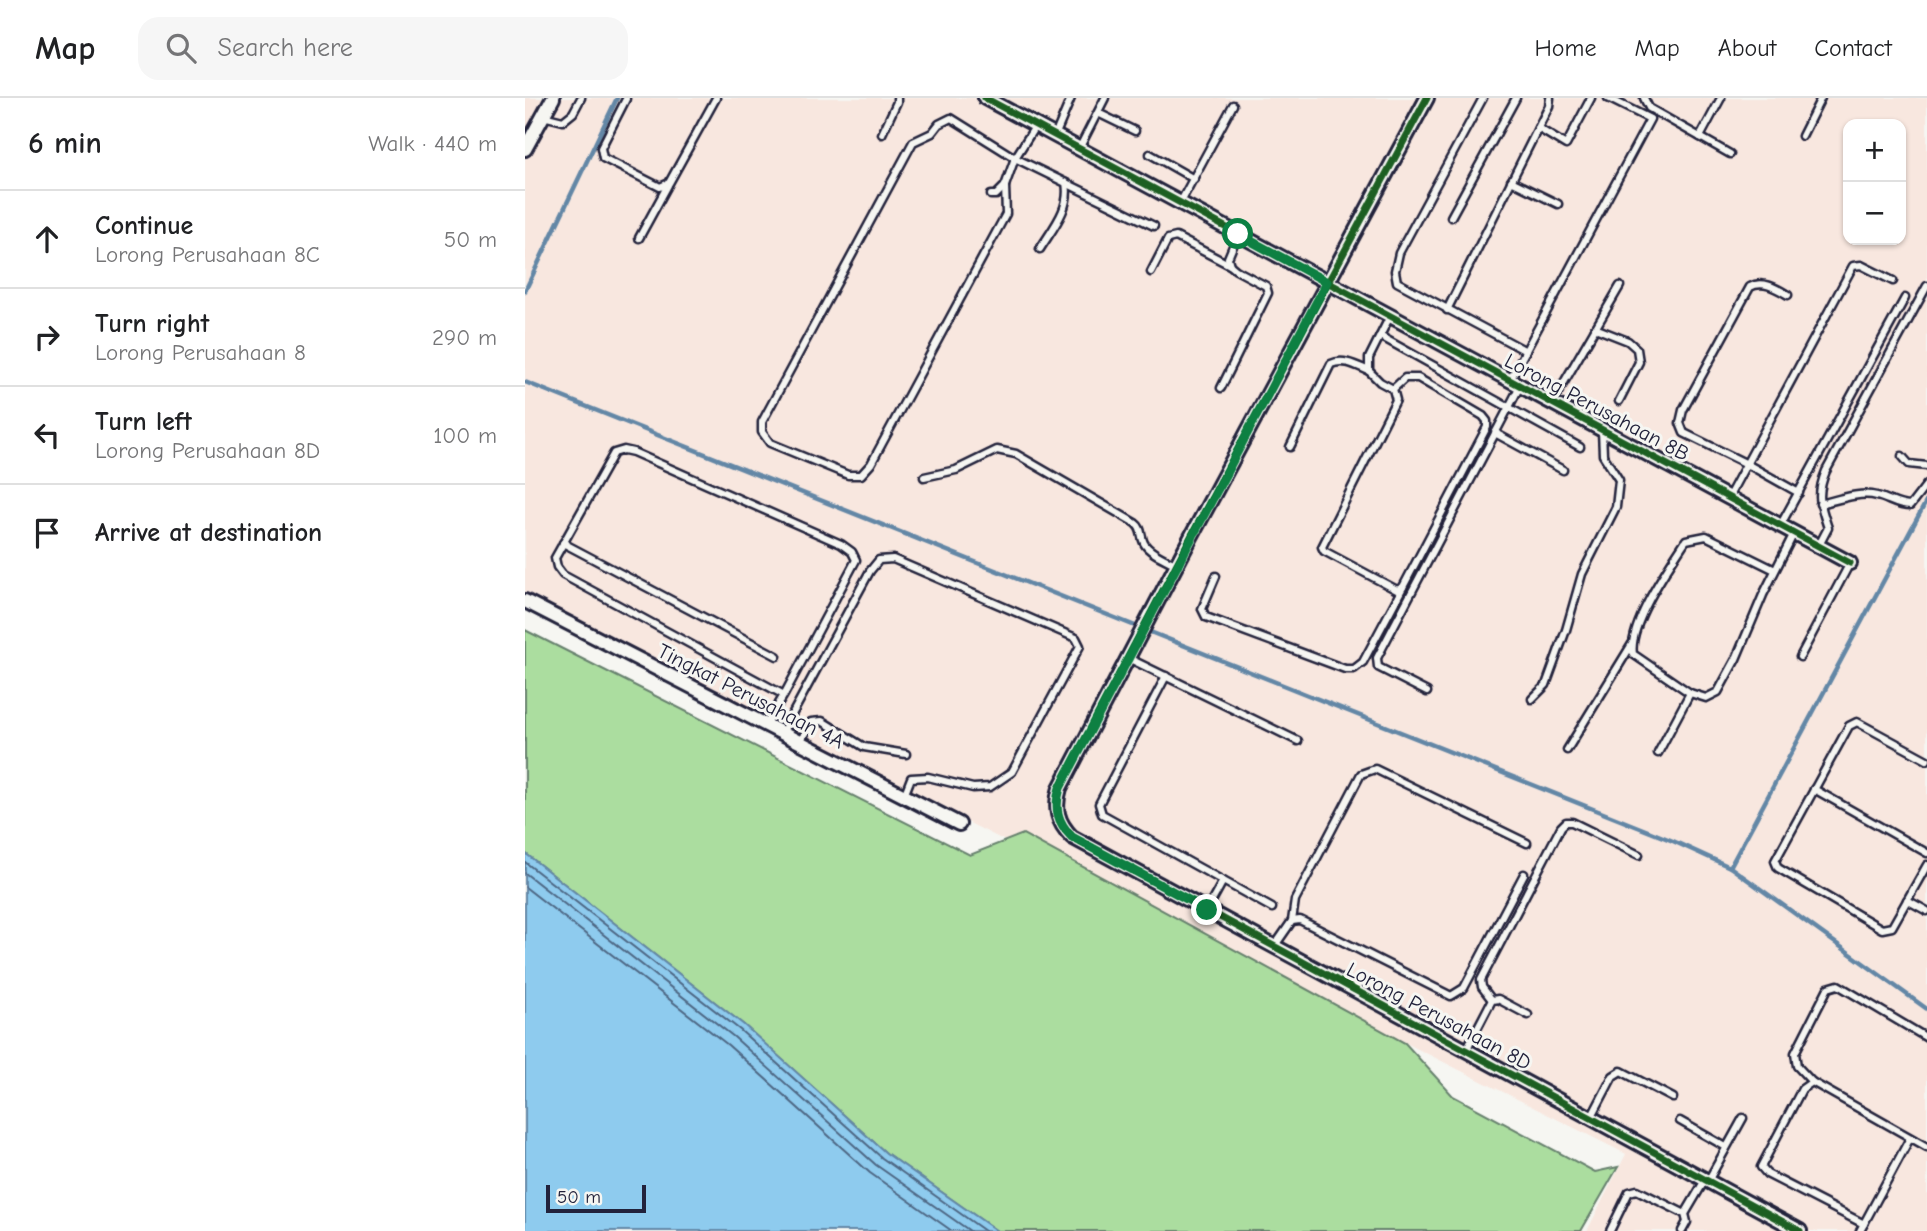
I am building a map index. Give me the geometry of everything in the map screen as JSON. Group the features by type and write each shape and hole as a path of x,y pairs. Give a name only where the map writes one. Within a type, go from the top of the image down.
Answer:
{"street":[{"path":"525,149 553,98"},
{"name":"Lorong Perusahaan 8B","path":"985,98 1850,563"},
{"path":"1131,652 1427,98"},
{"name":"Tingkat Perusahaan 4A","path":"525,601 959,824"},
{"name":"Lorong Perusahaan 8D","path":"1131,652 1060,788 1056,802 1058,816 1072,837 1800,1231"}],"lane":[{"path":"543,116 563,121 573,113 581,98"},
{"path":"639,238 716,98"},
{"path":"882,134 897,98"},
{"path":"1055,136 1071,98"},
{"path":"1079,149 1105,98"},
{"path":"1483,98 1399,253 1395,271 1397,282 1526,351"},
{"path":"1451,217 1516,98"},
{"path":"1447,310 1549,106 1550,98"},
{"path":"1538,128 1566,145 1591,98"},
{"path":"1427,692 1378,667 1377,658 1509,407 1526,351 1650,119 1608,98"},
{"path":"1644,98 1649,108 1730,154"},
{"path":"1700,137 1721,98"},
{"path":"1802,136 1821,98"},
{"path":"627,99 601,148 603,158 660,187 669,183"},
{"path":"1180,203 1233,105"},
{"path":"1098,113 1135,131"},
{"path":"1036,125 1016,158 1005,186 1006,214 871,464 861,475 848,475 771,443 762,432 762,422 913,142 932,133 939,124 951,118 1016,158 1154,226"},
{"path":"1150,154 1193,178"},
{"path":"1511,181 1558,204"},
{"path":"1040,249 1064,210 1069,196 1066,183"},
{"path":"991,195 996,195 1005,186"},
{"path":"1230,265 1228,258 1238,234"},
{"path":"1151,272 1168,239 1176,237 1266,286 1268,293 1221,388"},
{"path":"1728,498 1853,266 1861,265 1893,281"},
{"path":"1788,295 1771,286 1757,284 1750,287 1683,410 1680,423 1684,433 1799,493"},
{"path":"1552,403 1620,286"},
{"path":"1818,547 1829,528 1820,504 1819,489 1826,471 1927,286"},
{"path":"1780,526 1905,298"},
{"path":"1369,371 1369,358 1390,316"},
{"path":"1595,328 1628,341 1637,349 1639,362 1619,401"},
{"path":"1380,336 1580,447"},
{"path":"1290,447 1331,364 1338,361 1347,362 1369,371 1380,382 1393,389 1396,400 1390,415 1322,547 1324,551 1391,588 1397,590 1403,587"},
{"path":"1216,576 1202,609 1206,617 1345,669 1354,668 1363,662 1487,427 1483,416 1417,378 1405,378 1393,389"},
{"path":"1532,699 1546,685 1582,574 1616,507 1619,480 1603,455 1602,430"},
{"path":"1495,433 1563,470"},
{"path":"766,725 784,695 856,560 852,552 841,544 624,450 614,453 555,558 557,567 563,575 784,695"},
{"path":"925,477 956,470 997,450 1016,454 1135,523 1142,531 1146,547 1177,565"},
{"path":"1902,456 1909,464 1927,466"},
{"path":"1820,504 1875,495 1901,506 1910,506 1927,484"},
{"path":"1632,644 1633,654 1690,693 1706,698 1718,692 1736,660 1794,533"},
{"path":"1567,750 1632,644 1651,596 1686,540 1706,536 1775,570"},
{"path":"563,543 777,656"},
{"path":"782,733 870,571 879,560 893,559 1076,638 1080,646 1012,772 990,787 973,788 928,777 911,778 904,796"},
{"path":"1800,657 1850,563"},
{"path":"1131,652 1166,676 1298,741"},
{"path":"1166,676 1099,804 1102,814 1272,908"},
{"path":"1658,753 1690,693"},
{"path":"800,742 811,722 822,721 864,747 906,754"},
{"path":"1927,760 1857,722 1849,726 1776,860 1778,869 1882,929 1892,927 1924,877 1927,865"},
{"path":"1274,947 1292,921 1295,900 1361,774 1375,769 1527,843"},
{"path":"1814,789 1927,853"},
{"path":"1492,1000 1482,987 1481,980 1566,822 1572,822 1639,855"},
{"path":"1292,921 1300,920 1451,996 1464,988 1524,874"},
{"path":"1207,910 1223,881"},
{"path":"1907,900 1927,911"},
{"path":"1927,1038 1837,985 1828,988 1795,1053 1797,1066 1812,1082 1927,1147"},
{"path":"1492,1000 1498,999 1528,1015"},
{"path":"1466,1050 1492,1000"},
{"path":"1591,1118 1613,1076 1622,1072 1673,1098"},
{"path":"1812,1082 1803,1089 1761,1167 1767,1174 1862,1228 1910,1138"},
{"path":"1682,1231 1687,1222 1685,1214 1744,1118"},
{"path":"1680,1121 1726,1147"},
{"path":"1610,1231 1629,1192 1637,1190 1685,1214"}],"shaded area":[{"path":"525,98 1927,98 1927,1231 1587,1231 1626,1154 525,599"}],"green space":[{"path":"525,630 970,855 1023,834 1405,1043 1453,1096 1595,1172 1618,1167 1581,1231 997,1231 886,1153 744,1025 525,853"}],"water":[{"path":"525,853 744,1025 886,1153 997,1231 525,1231"}],"waterway":[{"path":"525,291 617,98"},
{"path":"525,382 1673,841 1730,867 1927,500"},
{"path":"1730,867 1927,1009"}],"cycle path":[{"path":"985,98 1850,563"},
{"path":"1427,98 1191,537 1060,788 1057,802 1060,820 1072,837 1800,1231"}],"route":[{"path":"1207,910 1072,837 1058,816 1056,802 1060,788 1134,646 1327,282 1238,234"}]}
